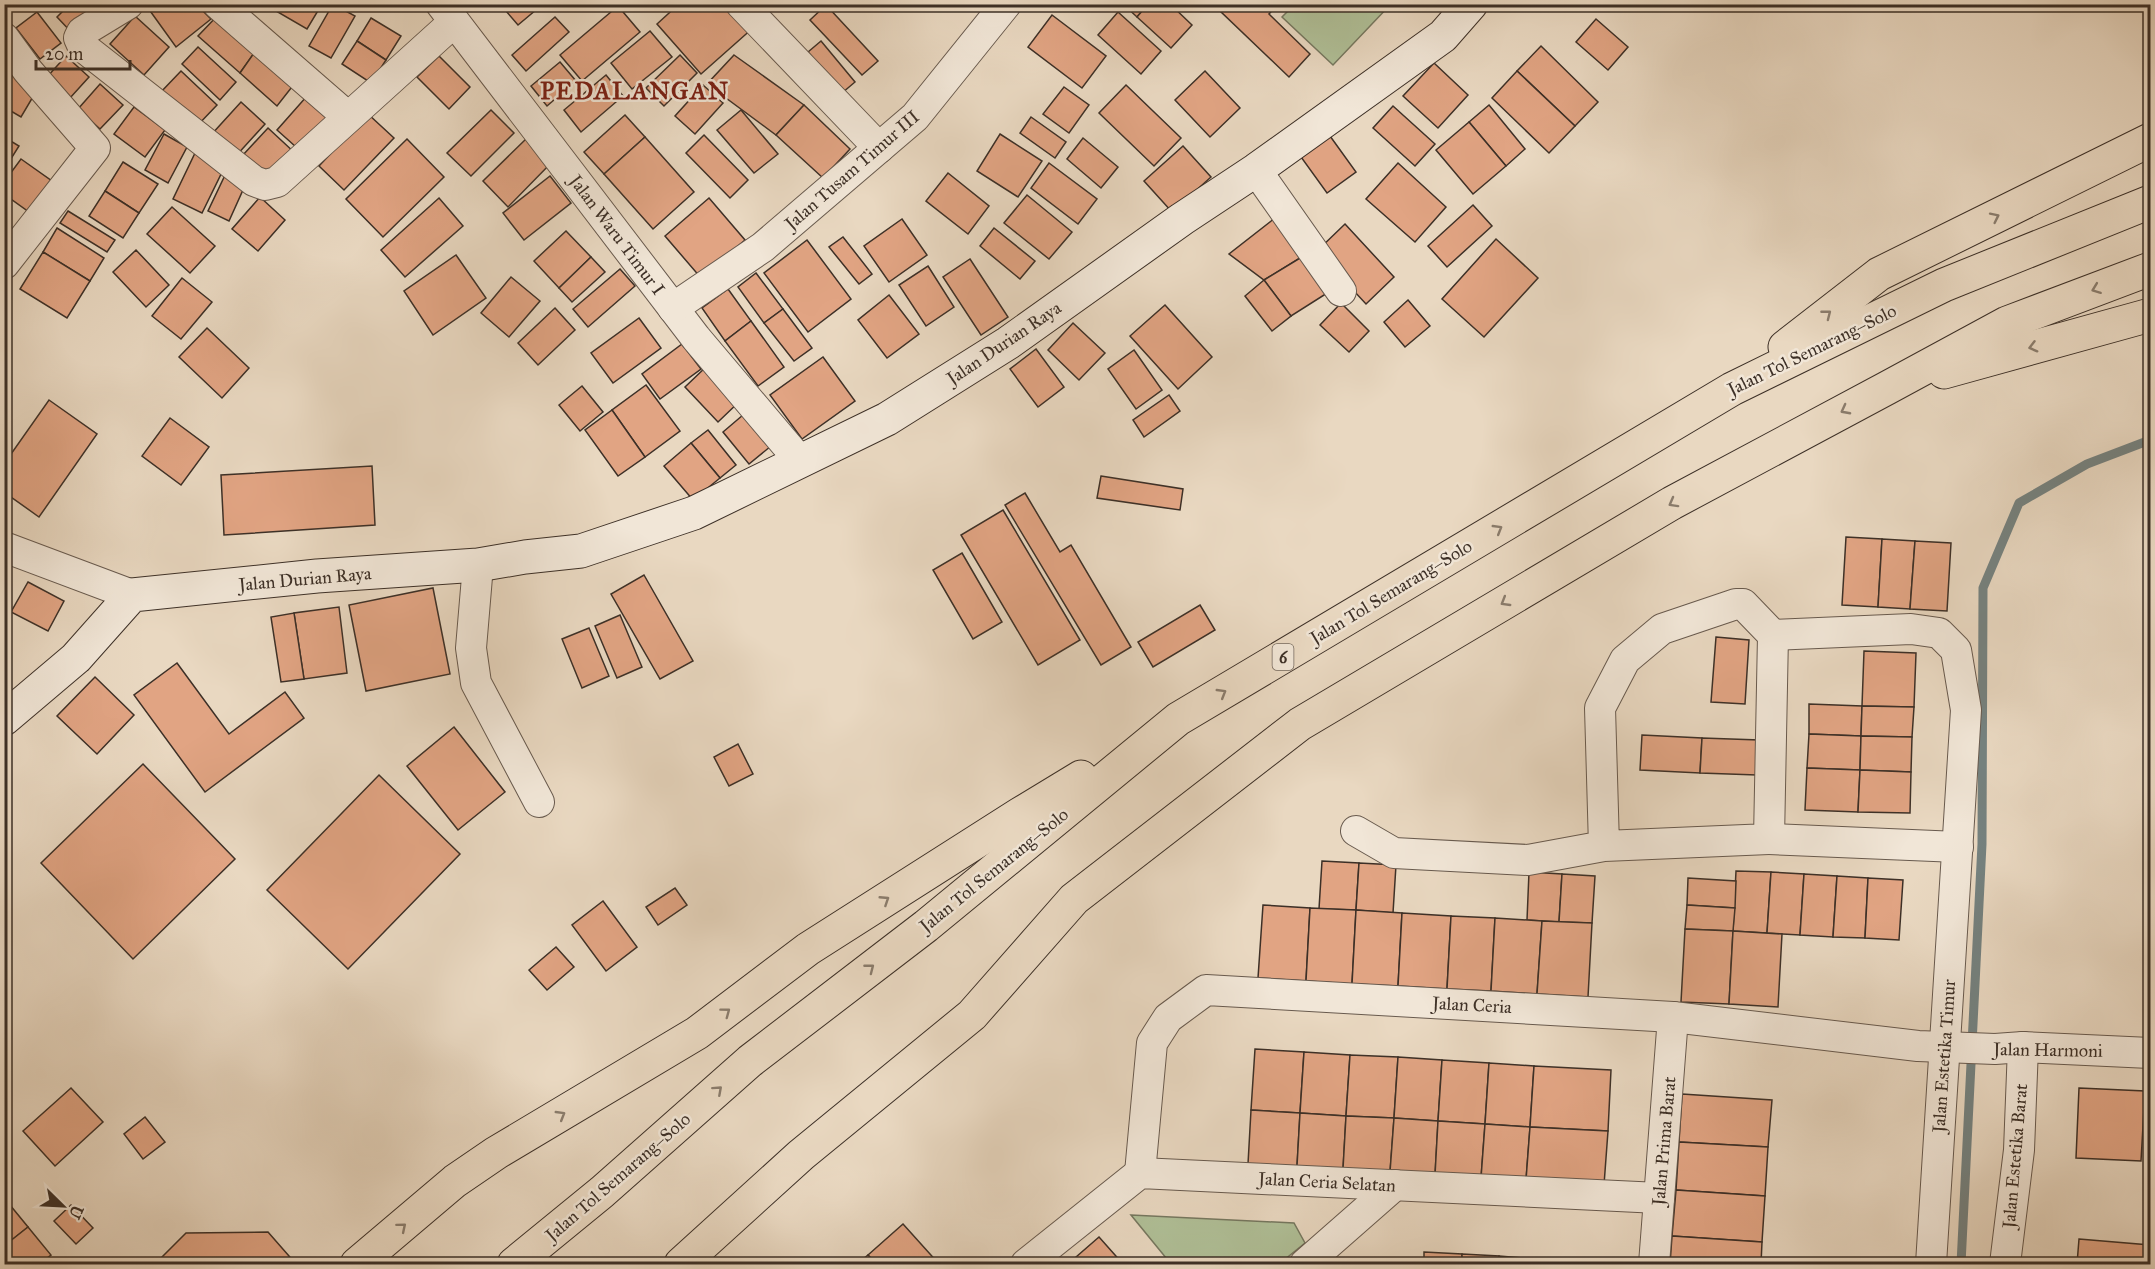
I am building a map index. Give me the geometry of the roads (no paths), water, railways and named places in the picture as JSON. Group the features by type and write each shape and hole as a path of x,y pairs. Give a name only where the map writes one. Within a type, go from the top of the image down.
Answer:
{"highway":[{"path":"1732,389 1879,274 2151,140"},
{"name":"Jalan Tol Semarang–Solo","path":"514,1264 602,1192 750,1061 926,926 1179,719 1732,389 1944,285 2151,202"},
{"path":"681,1264 801,1155 972,1015 1074,899 1300,724 1672,503 1887,388 2007,324 2151,269"},
{"path":"1887,388 2151,315"},
{"path":"357,1264 455,1181 496,1153 698,1033 808,949 1020,814 1179,719"}],"main road":[{"name":"Jalan Durian Raya","path":"132,595 317,576 478,565 581,551 694,513 887,419 1008,343 1443,36 1471,4"},
{"path":"4,719 76,658 132,595"}],"street":[{"path":"128,4 82,32 79,38 83,47 254,182 265,185 277,182 348,117 448,13"},
{"path":"218,4 348,117"},
{"path":"741,4 879,148"},
{"name":"Jalan Tusam Timur III","path":"673,308 763,247 915,117 1006,4"},
{"name":"Jalan Waru Timur I","path":"448,13 673,308 800,461"},
{"path":"4,38 28,71 95,148 4,264"},
{"path":"1256,170 1341,291"},
{"path":"4,546 132,595"},
{"path":"478,565 471,648 476,683 539,802"},
{"path":"1604,846 1600,708 1625,660 1662,629 1736,604 1743,604 1749,608 1773,634 1769,839"},
{"name":"Jalan Estetika Timur","path":"1773,634 1911,629 1939,633 1956,650 1966,710 1949,1046 1931,1264"},
{"path":"1356,831 1394,853 1528,860 1604,846 1769,839 1958,847"},
{"name":"Jalan Ceria","path":"1140,1173 1152,1043 1168,1018 1206,990 1673,1017 1918,1046 1949,1046"},
{"name":"Jalan Prima Barat","path":"1654,1264 1673,1017"},
{"name":"Jalan Harmoni","path":"1949,1046 2151,1053"},
{"name":"Jalan Estetika Barat","path":"2005,1264 2019,1150 2015,1048"},
{"path":"1026,1264 1140,1173"},
{"name":"Jalan Ceria Selatan","path":"1140,1173 1659,1197"},
{"path":"1305,1264 1395,1185"}],"waterway":[{"path":"2145,4 2150,10"},
{"path":"1961,1264 1982,844 1983,588 2019,503 2087,464 2150,440"}],"district":[{"name":"PEDALANGAN","path":"635,91"}]}
